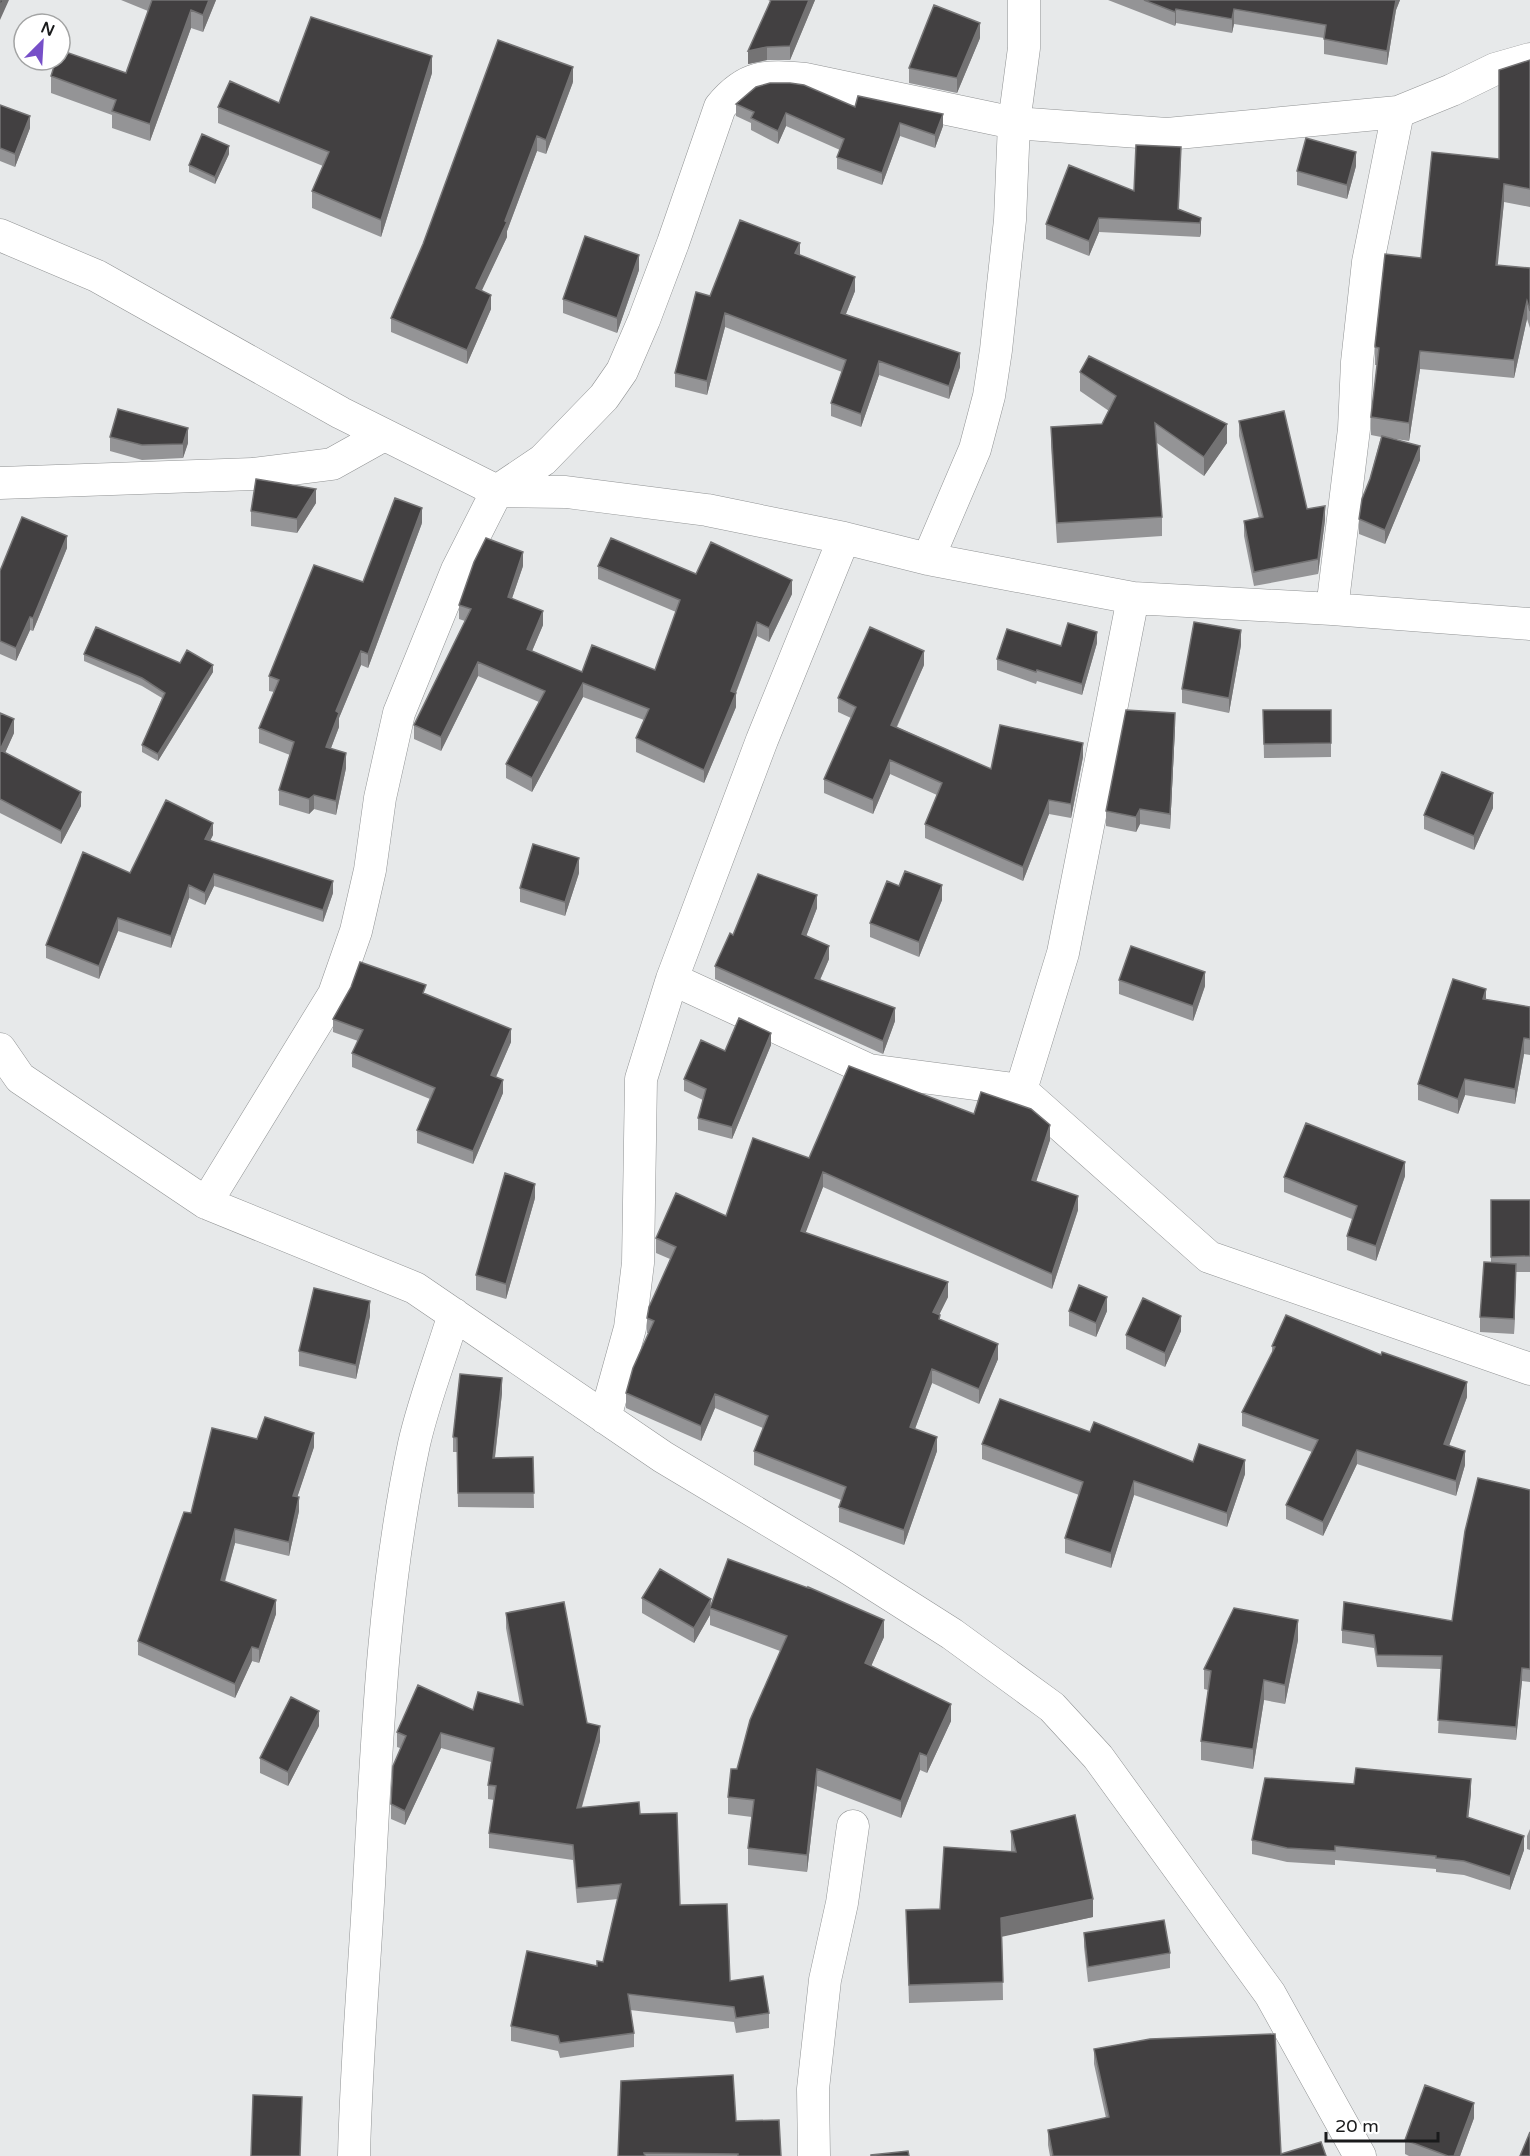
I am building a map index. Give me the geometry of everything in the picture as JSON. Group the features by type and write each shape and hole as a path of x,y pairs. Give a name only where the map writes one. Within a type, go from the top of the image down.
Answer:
{"street":[{"path":"928,559 975,449 989,396 1010,220 1014,123 1024,48 1024,0"},
{"path":"206,1203 334,994 356,932 370,870 380,798 399,713 457,570 497,491 543,460 604,397 622,370 645,320 720,107 732,92 760,77 782,76 1014,123 1167,134 1398,112 1495,69 1530,58"},
{"path":"1332,609 1354,429 1357,362 1368,262 1398,112"},
{"path":"0,235 97,276 341,413 497,491 566,492 707,510 844,538 928,559 1133,598 1332,609 1530,624"},
{"path":"0,483 253,474 332,464 384,435"},
{"path":"605,1418 630,1328 638,1263 641,1079 672,979 762,740 844,538"},
{"path":"1021,1090 1063,953 1133,598"},
{"path":"672,979 869,1070 1021,1090 1209,1257 1530,1370"},
{"path":"0,1049 10,1086 206,1203 415,1288 663,1457 845,1566 952,1634 1052,1707 1098,1757 1270,1994 1360,2156"},
{"path":"354,2156 356,2077 369,1885 375,1743 393,1559 415,1442 454,1314"},
{"path":"814,2156 813,2089 825,1980 842,1903 853,1826"}],"building":[{"path":"152,0 209,0 203,15 191,10 150,124 112,111 116,100 51,76 52,72 72,72 72,54 126,73"},
{"path":"771,0 809,0 790,46 748,51"},
{"path":"1144,0 1396,0 1387,51 1324,39 1326,25 1234,9 1232,19 1176,9 1175,12"},
{"path":"934,5 980,23 957,78 909,68"},
{"path":"311,17 432,56 381,220 312,191 329,152 218,107 230,81 279,103"},
{"path":"498,40 573,67 546,140 537,136 505,221 507,222 476,288 491,295 467,350 391,318 423,244"},
{"path":"1530,60 1530,189 1504,184 1496,265 1530,268 1530,311 1527,301 1514,360 1420,351 1409,423 1371,417 1379,348 1375,345 1385,254 1421,258 1432,152 1499,159 1499,70"},
{"path":"770,83 804,85 855,107 858,96 943,114 935,135 900,123 882,173 837,157 844,139 786,113 778,131 751,118 754,112 736,104 756,87"},
{"path":"0,105 30,116 15,154 0,148"},
{"path":"202,134 229,146 215,177 189,165"},
{"path":"1306,138 1356,152 1347,185 1297,171"},
{"path":"1136,145 1181,147 1178,209 1201,218 1200,223 1099,218 1089,241 1046,224 1069,165 1134,191"},
{"path":"740,220 800,243 795,253 855,277 841,313 960,353 949,386 879,361 861,414 831,403 846,360 725,313 707,381 675,373 696,292 710,296"},
{"path":"585,236 639,255 617,318 563,299"},
{"path":"1089,356 1227,424 1204,457 1155,423 1162,517 1057,523 1051,427 1102,424 1116,396 1080,372"},
{"path":"118,409 188,428 183,444 142,445 110,437"},
{"path":"1284,411 1307,509 1325,506 1318,559 1254,572 1244,521 1263,517 1239,421"},
{"path":"1382,436 1420,446 1385,530 1359,519 1362,499"},
{"path":"256,479 316,489 297,519 251,511"},
{"path":"395,498 422,508 368,654 361,651 336,711 339,713 326,747 346,753 336,801 314,795 309,799 279,790 294,742 259,728 279,680 269,676 314,565 363,582"},
{"path":"22,517 67,536 33,618 30,617 16,648 0,641 0,571"},
{"path":"486,538 523,552 508,597 543,611 527,649 582,672 592,645 655,670 680,600 598,566 611,538 696,574 711,542 792,580 769,628 757,622 731,691 736,693 704,770 636,738 649,709 583,683 532,778 506,764 545,691 478,662 441,737 414,725 471,609 459,605 474,562"},
{"path":"1194,622 1241,630 1229,698 1182,689"},
{"path":"1068,623 1097,632 1082,684 997,659 1007,629 1061,646"},
{"path":"96,627 180,663 187,650 213,665 158,754 142,745 165,693 142,678 84,654"},
{"path":"870,627 924,651 891,725 991,769 1000,725 1083,743 1071,804 1049,800 1023,867 925,824 942,783 890,760 873,800 824,779 856,707 838,698"},
{"path":"1126,710 1175,713 1170,814 1140,809 1136,817 1106,811"},
{"path":"1263,710 1331,710 1331,743 1264,744"},
{"path":"0,713 14,719 0,750"},
{"path":"0,750 81,792 61,831 0,799"},
{"path":"1442,772 1493,793 1474,836 1424,815"},
{"path":"166,800 213,823 205,839 333,881 323,910 214,874 205,893 189,885 171,936 118,918 99,966 46,945 83,852 130,873"},
{"path":"533,844 579,858 565,902 520,888"},
{"path":"905,871 942,885 919,942 870,923 887,881 899,886"},
{"path":"758,874 817,895 802,934 829,946 815,978 895,1008 883,1041 715,966 730,933 733,935"},
{"path":"1131,946 1205,972 1193,1006 1119,980"},
{"path":"360,962 426,985 423,993 511,1029 491,1075 503,1080 473,1151 417,1130 435,1088 352,1053 363,1030 333,1019 351,987"},
{"path":"1453,979 1486,989 1483,999 1530,1007 1530,1039 1524,1038 1515,1089 1465,1079 1458,1099 1418,1084"},
{"path":"739,1018 771,1033 732,1127 698,1118 706,1089 684,1079 701,1040 725,1051"},
{"path":"849,1066 974,1114 981,1092 1031,1109 1050,1125 1032,1180 1078,1196 1052,1274 823,1172 801,1231 948,1282 933,1312 940,1315 939,1319 998,1344 979,1389 932,1369 910,1427 937,1437 904,1530 839,1507 846,1487 754,1451 768,1416 715,1394 701,1426 626,1393 633,1368 654,1321 647,1318 649,1307 676,1247 656,1238 676,1193 726,1216 753,1138 809,1158"},
{"path":"1306,1123 1405,1162 1376,1246 1347,1236 1357,1206 1284,1177"},
{"path":"505,1173 535,1184 506,1284 476,1275"},
{"path":"1491,1200 1530,1200 1530,1256 1491,1257"},
{"path":"1484,1262 1516,1264 1514,1319 1480,1317"},
{"path":"1079,1285 1107,1297 1096,1323 1069,1311"},
{"path":"314,1288 370,1301 356,1365 299,1351"},
{"path":"1143,1298 1181,1316 1165,1353 1126,1335"},
{"path":"1286,1315 1381,1355 1382,1352 1467,1382 1444,1444 1465,1451 1456,1481 1357,1450 1323,1522 1286,1505 1318,1440 1242,1412 1275,1347 1272,1346"},
{"path":"460,1374 502,1378 493,1458 533,1457 534,1493 458,1493 457,1438 453,1437"},
{"path":"1000,1399 1090,1432 1094,1422 1193,1462 1199,1444 1245,1460 1227,1513 1134,1481 1111,1553 1065,1538 1083,1482 982,1444"},
{"path":"265,1417 314,1433 293,1496 299,1497 289,1542 235,1529 221,1580 276,1600 259,1649 252,1647 235,1684 138,1641 184,1512 191,1513 212,1428 257,1439"},
{"path":"1478,1478 1530,1490 1530,1669 1522,1668 1516,1727 1438,1720 1442,1656 1377,1655 1374,1635 1342,1630 1344,1602 1452,1621 1465,1531"},
{"path":"728,1559 808,1587 884,1620 865,1663 951,1704 927,1756 920,1753 901,1801 817,1769 807,1855 748,1848 754,1800 728,1797 731,1769 737,1769 750,1720 787,1636 710,1608"},
{"path":"660,1569 711,1599 694,1628 642,1598"},
{"path":"564,1602 587,1723 600,1726 577,1808 639,1802 640,1814 677,1813 680,1905 727,1904 730,1981 763,1976 769,2013 736,2018 734,2007 628,1994 634,2033 560,2043 558,2036 511,2026 527,1951 597,1966 597,1961 603,1962 621,1884 577,1888 573,1845 489,1833 496,1786 488,1785 494,1748 441,1733 405,1811 391,1804 393,1766 406,1736 397,1732 418,1685 473,1710 478,1692 523,1705 506,1613"},
{"path":"1234,1608 1298,1620 1285,1685 1264,1680 1253,1749 1201,1741 1211,1671 1204,1669"},
{"path":"291,1697 319,1711 288,1772 260,1758"},
{"path":"1356,1768 1471,1779 1467,1817 1524,1836 1510,1876 1464,1861 1436,1858 1436,1856 1335,1846 1335,1851 1287,1848 1252,1840 1265,1778 1354,1784"},
{"path":"1075,1815 1093,1899 1001,1918 1003,1982 909,1985 906,1910 940,1909 944,1847 1016,1852 1011,1831"},
{"path":"1164,1920 1170,1953 1088,1967 1084,1933"},
{"path":"1275,2034 1281,2154 1321,2142 1326,2156 1053,2156 1048,2130 1109,2117 1094,2049 1150,2039"},
{"path":"733,2075 736,2121 779,2120 781,2156 644,2153 645,2156 618,2156 621,2081"},
{"path":"1425,2085 1474,2103 1454,2156 1448,2156 1405,2140"},
{"path":"253,2095 302,2097 300,2156 251,2156"},
{"path":"1530,2132 1530,2156 1520,2156"},
{"path":"908,2151 909,2156 871,2156 871,2155"}]}
